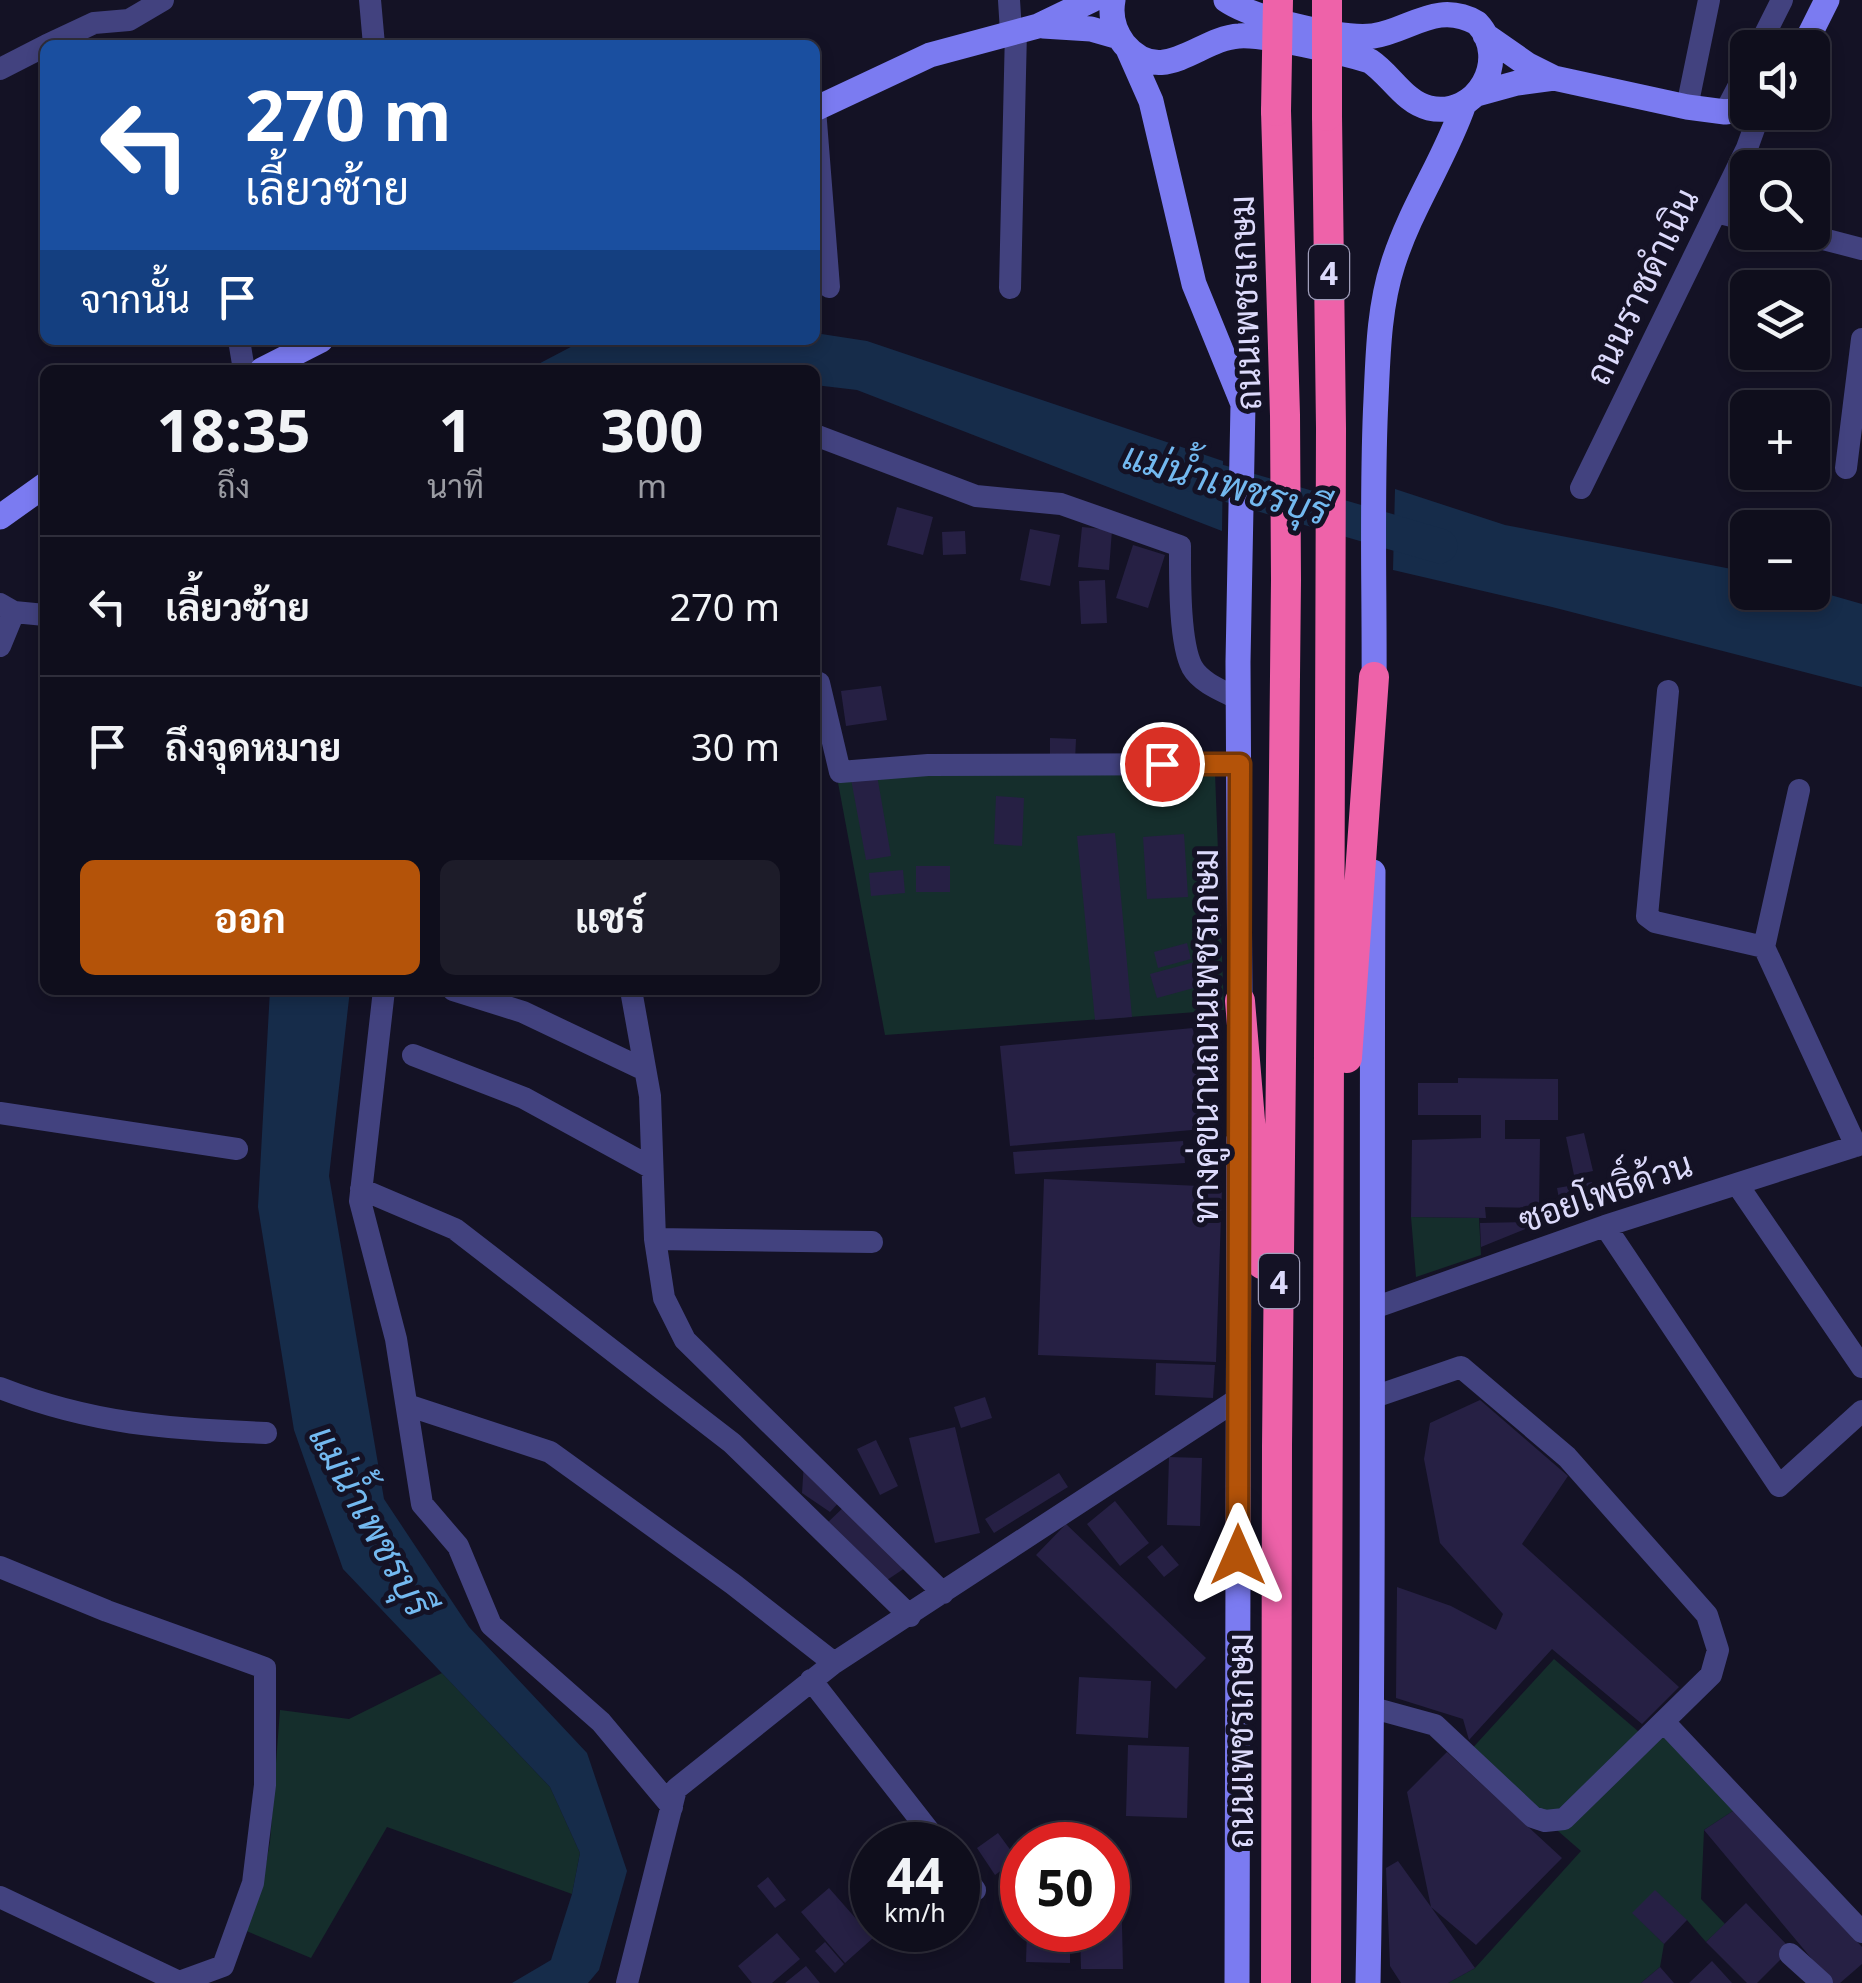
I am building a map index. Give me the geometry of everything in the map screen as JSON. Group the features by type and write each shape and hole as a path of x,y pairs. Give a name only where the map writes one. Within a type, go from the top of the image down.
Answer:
{"highway":[{"name":"ถนนเพชรเกษม","path":"1276,1983 1286,580 1276,112 1278,0"},
{"name":"4","path":"1327,0 1332,428 1327,1841 1330,1983"},
{"path":"1328,1325 1374,676"},
{"path":"1240,1000 1277,1446"}],"main road":[{"path":"820,107 930,55 1021,30 1092,0"},
{"name":"ทางคู่ขนานถนนเพชรเกษม","path":"1113,0 1113,23 1151,101 1194,284 1244,404 1238,698 1237,1983"},
{"path":"1226,0 1240,10 1263,17 1373,36 1390,32 1430,8 1460,6 1476,22 1491,50 1486,81 1471,99"},
{"path":"1812,30 1828,0"},
{"path":"1021,30 1091,30 1156,62 1172,62 1214,41 1241,35 1370,61 1415,103 1432,109 1448,109 1517,83 1554,78"},
{"path":"1485,35 1554,78 1687,107 1730,111"},
{"name":"4","path":"1368,1983 1373,1708 1370,1309 1374,445 1379,334 1392,266 1416,203 1471,99"},
{"path":"272,365 311,345"},
{"path":"0,516 40,488"}],"street":[{"path":"59,40 94,23 128,20 163,0"},
{"path":"370,0 374,40"},
{"path":"1009,0 1021,30 1010,288"},
{"path":"1687,107 1709,0"},
{"path":"1767,30 1782,0"},
{"path":"0,69 40,49"},
{"name":"ถนนราชดำเนิน","path":"1581,488 1754,130"},
{"path":"820,173 829,287"},
{"path":"1716,212 1730,216"},
{"path":"1830,241 1862,249"},
{"path":"1846,468 1862,340"},
{"path":"820,436 976,496 1061,504 1180,546 1181,613 1192,668 1211,685 1238,698"},
{"path":"0,646 7,608 40,614"},
{"path":"820,687 840,772 928,765 1240,764"},
{"path":"1668,691 1646,916 1655,922 1764,947"},
{"path":"1799,790 1764,947 1859,1145"},
{"path":"383,995 360,1201 396,1339 422,1504 458,1546 491,1626 601,1722 672,1807"},
{"path":"469,995 523,1012 645,1070"},
{"path":"632,995 650,1096 656,1239 664,1298 685,1340 944,1593"},
{"path":"412,1054 524,1098 652,1168"},
{"path":"0,1114 236,1149"},
{"name":"ซอยโพธิ์ด้วน","path":"1370,1309 1605,1226 1859,1145"},
{"path":"1737,1184 1862,1367"},
{"path":"361,1189 455,1230 717,1431 910,1616"},
{"path":"1605,1226 1779,1486 1862,1411"},
{"path":"656,1239 872,1242"},
{"path":"1370,1398 1461,1367 1567,1457 1707,1615 1718,1650 1711,1676 1564,1819 1544,1821 1533,1817 1435,1725 1373,1708"},
{"path":"0,1388 77,1415 192,1430 266,1433"},
{"path":"627,1983 676,1790 811,1680 1238,1399"},
{"path":"406,1405 550,1452 733,1584 834,1664"},
{"path":"0,1567 107,1611 265,1668 264,1786 253,1883 223,1966 179,1982 0,1897"},
{"path":"811,1680 922,1822"},
{"path":"1665,1723 1862,1932"},
{"path":"1790,1954 1822,1983"}],"green space":[{"path":"834,761 1215,773 1224,1010 885,1035"},
{"path":"1411,1217 1479,1218 1481,1255 1416,1277"},
{"path":"1554,1659 1646,1738 1665,1717 1736,1809 1704,1830 1701,1899 1725,1924 1706,1942 1687,1920 1633,1913 1664,1944 1660,1967 1641,1983 1448,1983 1475,1968 1581,1851 1468,1753"},
{"path":"442,1673 550,1787 580,1853 572,1894 387,1827 311,1958 244,1930 261,1891 270,1842 280,1710 349,1719"}],"water":[{"path":"820,334 867,341 1223,461 1222,531 857,390 820,386 820,365 536,365 574,345 820,345"},
{"path":"1395,489 1505,525 1730,569 1730,610 1830,610 1830,595 1862,604 1862,687 1552,607 1393,570"},
{"path":"270,995 349,995 329,1176 384,1499 469,1627 587,1753 627,1871 599,1970 588,1983 512,1983 551,1960 572,1894 580,1853 550,1787 343,1569 294,1430 258,1207"}],"building":[{"path":"897,507 933,517 923,555 887,545"},
{"path":"1082,527 1112,530 1109,570 1078,567"},
{"path":"1030,529 1060,535 1050,586 1020,580"},
{"path":"965,531 966,554 943,555 942,532"},
{"path":"1133,545 1165,555 1148,608 1116,598"},
{"path":"1105,580 1107,623 1081,624 1079,581"},
{"path":"881,686 887,720 846,726 841,691"},
{"path":"1050,738 1076,739 1075,761 1050,760"},
{"path":"877,775 891,856 866,860 851,779"},
{"path":"996,796 1024,798 1022,846 994,844"},
{"path":"1115,833 1132,1017 1095,1020 1077,836"},
{"path":"1184,834 1188,897 1147,899 1143,837"},
{"path":"916,866 950,866 950,892 916,892"},
{"path":"903,870 905,893 871,896 869,873"},
{"path":"1187,943 1191,959 1158,968 1154,952"},
{"path":"1209,958 1216,982 1157,998 1150,974"},
{"path":"1193,1028 1203,1129 1010,1146 1000,1046"},
{"path":"1458,1078 1558,1079 1558,1120 1505,1120 1505,1139 1540,1139 1539,1208 1485,1207 1486,1218 1411,1217 1412,1140 1481,1138 1481,1115 1418,1115 1418,1083 1458,1083"},
{"path":"1584,1133 1593,1171 1574,1175 1566,1137"},
{"path":"1183,1141 1185,1163 1015,1174 1013,1152"},
{"path":"1044,1179 1222,1187 1216,1362 1038,1355"},
{"path":"1592,1182 1596,1204 1561,1210 1557,1188"},
{"path":"1529,1222 1530,1227 1481,1247 1480,1223"},
{"path":"1156,1363 1215,1365 1213,1398 1155,1395"},
{"path":"985,1397 992,1418 961,1428 954,1407"},
{"path":"1480,1400 1568,1476 1522,1544 1679,1687 1642,1724 1552,1649 1469,1740 1463,1719 1396,1698 1397,1587 1451,1606 1496,1630 1503,1614 1440,1543 1424,1459 1430,1423"},
{"path":"955,1427 980,1533 935,1543 909,1438"},
{"path":"876,1440 898,1486 880,1495 857,1449"},
{"path":"1169,1457 1202,1458 1200,1526 1167,1525"},
{"path":"804,1462 842,1499 830,1512 802,1493"},
{"path":"1059,1473 1068,1487 994,1533 985,1519"},
{"path":"1115,1501 1149,1543 1120,1566 1087,1524"},
{"path":"847,1504 908,1566 884,1582 825,1525"},
{"path":"1066,1524 1206,1658 1176,1689 1036,1555"},
{"path":"1162,1545 1179,1565 1164,1577 1147,1557"},
{"path":"1079,1677 1151,1681 1148,1738 1076,1734"},
{"path":"1128,1745 1189,1747 1187,1818 1126,1816"},
{"path":"1447,1752 1562,1858 1476,1945 1431,1907 1407,1792"},
{"path":"1736,1809 1862,1947 1862,1964 1840,1983 1832,1983 1704,1830"},
{"path":"998,1833 1000,1836 1000,1871 995,1875 980,1852 980,1846"},
{"path":"1398,1861 1475,1968 1448,1983 1401,1983 1390,1966 1386,1868"},
{"path":"768,1877 786,1900 775,1908 757,1886"},
{"path":"829,1888 850,1912 850,1952 857,1952 845,1963 801,1912"},
{"path":"1655,1890 1687,1920 1664,1944 1632,1913"},
{"path":"1746,1903 1791,1949 1757,1983 1747,1983 1706,1942"},
{"path":"777,1933 800,1959 772,1983 752,1983 738,1966"},
{"path":"825,1942 844,1964 835,1973 815,1951"},
{"path":"1026,1952 1070,1952 1070,1963 1026,1962"},
{"path":"1081,1952 1123,1952 1123,1969 1081,1969"},
{"path":"1712,1961 1732,1983 1689,1983"},
{"path":"806,1966 820,1983 785,1983"},
{"path":"1660,1967 1674,1983 1641,1983"}],"waterway":[{"name":"แม่น้ำเพชรบุรี","path":"1178,470 1440,546"}],"route":[{"path":"1162,764 1240,764 1238,1555"}]}
